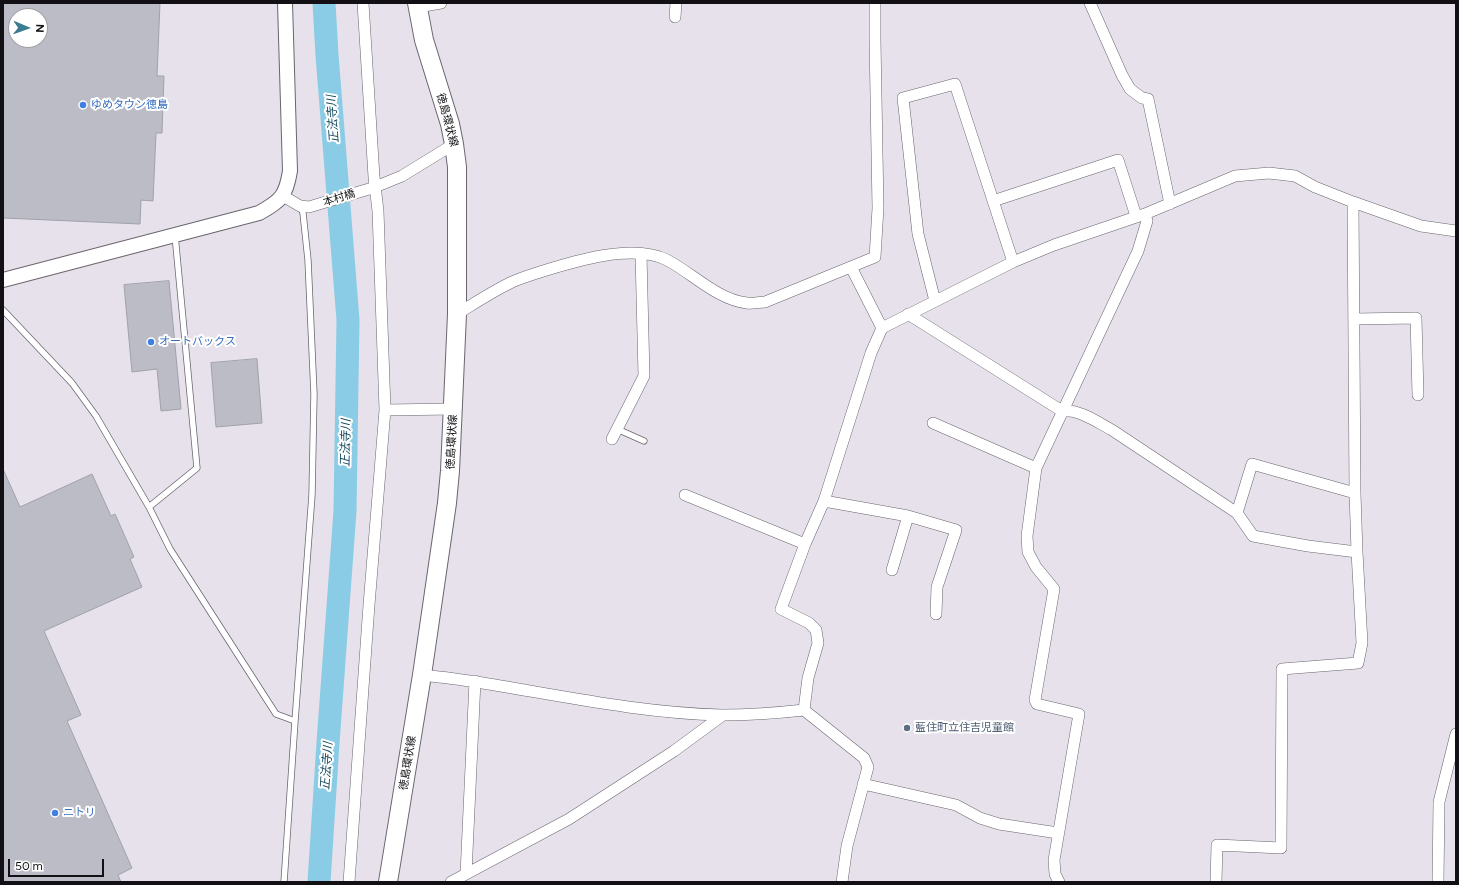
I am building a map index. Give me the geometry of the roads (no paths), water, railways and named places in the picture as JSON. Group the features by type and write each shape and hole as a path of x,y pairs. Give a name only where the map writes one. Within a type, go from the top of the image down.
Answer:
{"main road":[{"name":"徳島環状線","path":"388,882 422,675 447,503 457,314 457,167 454,144 424,40 418,5"}],"street":[{"path":"3,280 259,213 273,205 283,196 288,185 290,172 285,3"},
{"path":"349,882 385,410 378,211 372,188 363,3"},
{"path":"418,5 441,3"},
{"path":"675,17 676,3"},
{"path":"457,314 512,282 546,270 602,255 620,253 641,254 667,260 707,286 737,301 748,304 765,302 875,257 878,208 874,40 875,3"},
{"path":"1090,3 1127,85 1142,98 1148,99 1170,204"},
{"path":"934,301 918,234 903,98 955,84 1013,262"},
{"name":"本村橋","path":"304,206 372,188 402,176 454,144"},
{"path":"993,201 1118,160 1140,215 1147,221 1138,251 1036,468 1027,536 1028,552 1036,567 1054,589 1035,700 1037,704 1079,714 1054,860 1055,874 1059,882"},
{"path":"804,710 808,678 818,643 816,630 809,623 781,609 805,544 824,501 871,353 882,328 1013,262 1054,245 1170,204 1235,176 1269,173 1295,176 1315,187 1421,226 1456,231"},
{"path":"283,196 304,206"},
{"path":"1216,882 1217,845 1281,848 1282,669 1358,663 1362,644 1355,493 1353,202"},
{"path":"612,439 644,376 641,254"},
{"path":"852,267 882,328"},
{"path":"908,314 1062,411 1071,410 1112,430 1237,513 1253,536 1308,546 1357,552"},
{"path":"1354,319 1416,318 1418,395"},
{"path":"385,410 453,409"},
{"path":"933,424 1036,468"},
{"path":"1237,513 1252,464 1355,493"},
{"path":"685,495 805,544"},
{"path":"824,501 908,516 956,530 937,588 936,614"},
{"path":"892,570 908,516"},
{"path":"422,675 475,681 593,702 673,712 723,715 760,714 804,710 864,758 868,767 847,846 842,882"},
{"path":"466,874 475,681"},
{"path":"451,882 569,819 674,751 723,715"},
{"path":"1438,882 1439,802 1456,734"},
{"path":"863,784 956,805 980,818 999,824 1058,833"}],"lane":[{"path":"284,882 294,721 312,495 314,394 308,260 303,213 304,206"},
{"path":"149,507 197,468 175,235"},
{"path":"3,310 72,384 96,416 149,507 170,549 276,714 294,721"},
{"path":"617,429 644,441"}],"waterway":[{"name":"正法寺川","path":"319,882 345,511 348,320 324,3"}],"place":[{"name":"ゆめタウン徳島","path":"83,105"},
{"name":"オートバックス","path":"151,342"},
{"name":"藍住町立住吉児童館","path":"907,728"},
{"name":"ニトリ","path":"55,813"}]}
